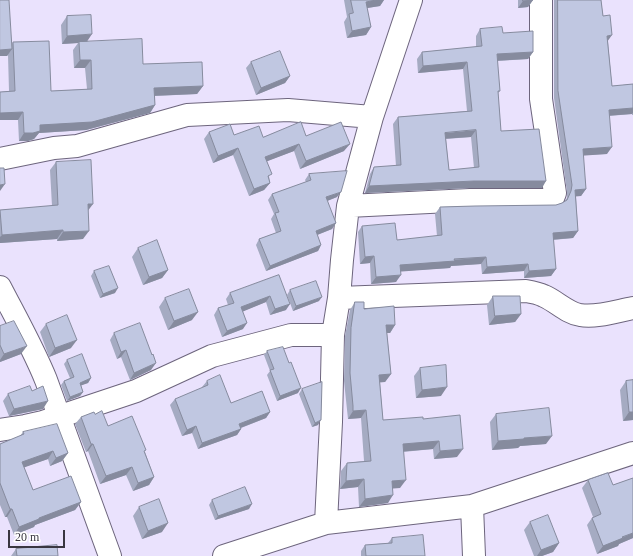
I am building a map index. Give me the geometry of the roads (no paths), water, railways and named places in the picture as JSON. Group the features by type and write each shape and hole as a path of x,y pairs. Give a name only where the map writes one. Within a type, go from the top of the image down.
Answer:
{"street":[{"path":"326,523 333,335 339,298 348,206 372,117 411,0"},
{"path":"348,206 470,200 547,200 553,198 555,193 541,99 542,0"},
{"path":"0,159 54,148 78,146 187,115 288,110 372,117"},
{"path":"0,287 38,361 110,556"},
{"path":"339,298 526,291 544,296 571,312 580,315 598,315 633,308"},
{"path":"0,430 43,422 136,391 212,356 291,335 333,335"},
{"path":"224,556 326,523 472,506 633,453"},
{"path":"472,506 474,556"}]}
